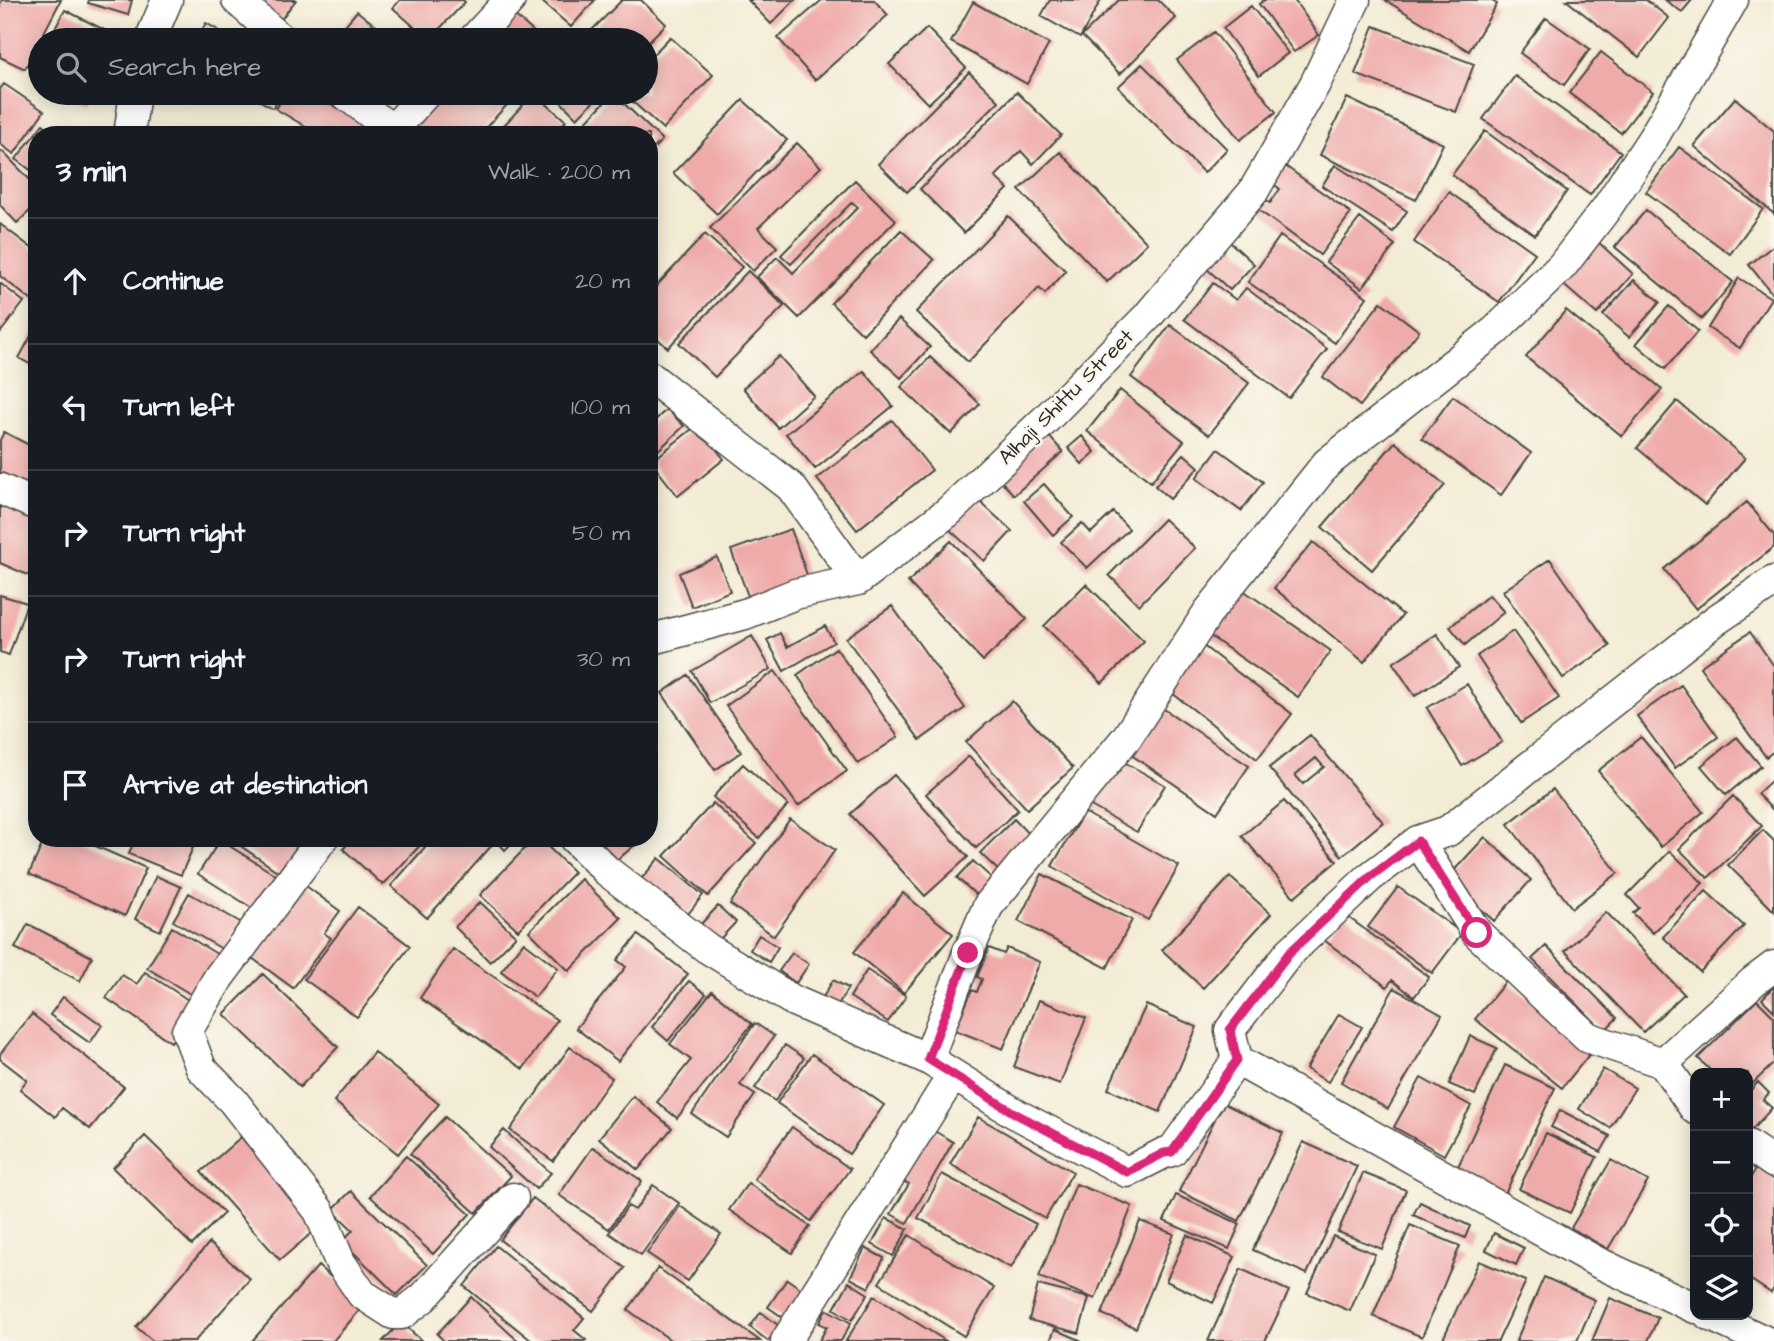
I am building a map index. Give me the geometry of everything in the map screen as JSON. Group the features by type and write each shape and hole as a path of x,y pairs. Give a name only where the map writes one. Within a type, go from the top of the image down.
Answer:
{"street":[{"path":"155,28 167,0"},
{"path":"237,0 268,28"},
{"path":"484,28 510,0"},
{"name":"Alhaji Shittu Street","path":"658,638 746,614 795,594 858,580 948,512 1045,420 1156,306 1253,192 1315,84 1355,0"},
{"path":"928,1059 988,906 1127,737 1209,611 1327,463 1495,331 1562,266 1606,209 1653,138 1733,0"},
{"path":"130,126 133,105"},
{"path":"360,105 388,126"},
{"path":"401,126 417,105"},
{"path":"658,383 791,487 858,580"},
{"path":"0,489 28,501"},
{"path":"1690,1306 1597,1262 1237,1060 1230,1030 1289,953 1370,877 1418,841 1448,831 1716,620 1774,581"},
{"path":"1418,841 1477,933 1587,1037 1663,1063 1690,1102"},
{"path":"316,847 219,977 187,1031 201,1068 233,1101 319,1211 341,1262 362,1294 393,1314 402,1314 423,1298 513,1198"},
{"path":"583,847 607,871 707,948 794,1001 928,1059 1016,1114 1127,1172 1164,1153 1172,1152 1237,1060"},
{"path":"1663,1063 1774,966"},
{"path":"786,1341 953,1075"},
{"path":"1753,1148 1774,1163"},
{"path":"1720,1320 1765,1341"}],"building":[{"path":"2,0 61,0 46,28 28,28 28,63 25,69 0,57"},
{"path":"89,0 132,0 128,15 88,3"},
{"path":"249,0 296,0 278,23"},
{"path":"400,0 465,2 440,28 416,28 393,8"},
{"path":"540,0 595,0 571,27"},
{"path":"622,0 641,0 666,24 658,32 658,28 594,28"},
{"path":"748,0 795,0 771,24"},
{"path":"822,0 874,0 888,15 815,80 778,38"},
{"path":"1050,0 1101,0 1080,38 1041,16"},
{"path":"1119,0 1158,0 1176,18 1120,74 1082,36"},
{"path":"1264,0 1294,0 1319,35 1294,52 1259,4"},
{"path":"1385,0 1490,0 1497,4 1469,51"},
{"path":"1566,0 1646,0 1669,18 1639,57"},
{"path":"1665,0 1692,0 1682,12"},
{"path":"973,2 1049,44 1027,84 951,42"},
{"path":"1251,6 1288,53 1259,76 1223,28"},
{"path":"65,10 100,28 55,28"},
{"path":"357,11 379,28 343,28"},
{"path":"512,13 529,28 498,28"},
{"path":"1546,18 1590,49 1564,85 1520,53"},
{"path":"1374,26 1474,64 1456,112 1355,74"},
{"path":"927,28 966,68 928,104 889,64"},
{"path":"1214,32 1276,112 1240,140 1177,60"},
{"path":"670,37 713,75 663,129 636,105 658,105 658,50"},
{"path":"1601,52 1653,92 1621,133 1569,93"},
{"path":"1142,64 1227,149 1204,173 1118,87"},
{"path":"969,72 999,101 907,192 878,164"},
{"path":"1515,76 1621,152 1590,195 1483,119"},
{"path":"4,84 28,100 28,105 35,105 44,111 34,126 28,126 28,134 14,154 0,144 0,89"},
{"path":"1017,92 1061,135 1033,164 1021,151 995,177 1008,189 964,233 920,189"},
{"path":"1347,98 1443,144 1416,200 1320,155"},
{"path":"1735,98 1774,131 1774,214 1694,146"},
{"path":"743,100 787,140 717,214 673,173"},
{"path":"278,105 333,105 369,126 305,126 276,109"},
{"path":"431,105 507,105 487,126 412,126"},
{"path":"523,105 548,105 566,121 561,126 503,126"},
{"path":"564,105 590,105 577,118"},
{"path":"602,105 626,105 647,126 582,126"},
{"path":"1485,131 1567,191 1535,235 1452,175"},
{"path":"28,143 28,168 16,159"},
{"path":"797,143 821,167 758,228 777,247 753,271 710,228"},
{"path":"1679,147 1763,209 1730,254 1646,192"},
{"path":"2,151 28,178 28,213 17,223 0,205"},
{"path":"1060,152 1147,243 1107,282 1019,190"},
{"path":"1281,163 1351,213 1320,255 1250,204 1258,194 1270,203 1280,189 1268,180"},
{"path":"1335,165 1407,211 1393,232 1322,186"},
{"path":"855,180 896,220 799,318 757,277 777,257 793,273 858,207 852,202 791,264 781,255"},
{"path":"1449,192 1535,253 1499,302 1414,242"},
{"path":"1646,210 1733,282 1702,319 1615,247"},
{"path":"1008,216 1066,271 1045,294 1039,288 968,362 916,312"},
{"path":"1360,218 1395,245 1362,288 1326,262"},
{"path":"0,224 28,245 28,298 0,276"},
{"path":"901,230 934,260 863,334 831,303"},
{"path":"705,234 742,267 668,348 658,339 658,284"},
{"path":"1280,236 1367,297 1335,343 1248,282"},
{"path":"1596,240 1633,274 1597,314 1559,281"},
{"path":"1230,242 1254,264 1230,290 1206,268"},
{"path":"1774,245 1774,296 1749,265"},
{"path":"748,271 784,306 715,377 679,343"},
{"path":"1739,278 1771,298 1740,348 1708,328"},
{"path":"1634,280 1660,302 1629,337 1603,315"},
{"path":"0,283 24,302 0,333"},
{"path":"1213,283 1236,300 1246,288 1327,349 1289,398 1184,319"},
{"path":"1381,302 1419,331 1360,406 1323,377"},
{"path":"1669,306 1698,331 1665,369 1636,344"},
{"path":"1566,310 1662,389 1622,436 1526,357"},
{"path":"899,319 930,347 901,378 870,350"},
{"path":"1170,325 1249,383 1209,435 1131,377"},
{"path":"28,342 28,363 19,358"},
{"path":"779,356 814,396 778,428 743,388"},
{"path":"930,357 980,404 951,434 901,387"},
{"path":"864,371 893,406 815,469 786,434"},
{"path":"1120,390 1184,441 1151,482 1087,431"},
{"path":"1453,396 1531,453 1501,495 1422,438"},
{"path":"1677,401 1745,458 1705,505 1637,448"},
{"path":"667,409 684,426 658,451 658,418"},
{"path":"892,420 932,470 857,530 817,479"},
{"path":"697,425 724,459 678,496 658,471 658,456"},
{"path":"4,432 28,444 28,486 0,472 0,440"},
{"path":"1047,434 1063,452 1014,495 998,478"},
{"path":"1082,436 1095,452 1082,464 1068,448"},
{"path":"1395,442 1445,485 1372,570 1322,527"},
{"path":"1218,449 1263,482 1241,511 1196,478"},
{"path":"1184,454 1199,467 1170,499 1155,486"},
{"path":"1044,484 1073,517 1053,535 1024,501"},
{"path":"978,500 1012,531 984,561 950,530"},
{"path":"1747,502 1774,535 1774,547 1696,609 1664,569"},
{"path":"0,504 28,517 28,575 0,563"},
{"path":"1113,512 1129,529 1087,568 1061,542 1082,523 1091,533"},
{"path":"1164,519 1195,548 1139,605 1109,575"},
{"path":"791,529 807,575 748,596 731,550"},
{"path":"951,541 1027,619 983,661 908,582"},
{"path":"1313,542 1403,615 1364,662 1274,588"},
{"path":"717,557 730,591 692,607 679,573"},
{"path":"1550,559 1610,646 1563,678 1503,591"},
{"path":"1086,584 1144,641 1102,683 1044,626"},
{"path":"1240,588 1331,651 1298,697 1207,634"},
{"path":"0,595 27,603 9,655 0,652"},
{"path":"1489,595 1504,612 1465,645 1450,627"},
{"path":"892,606 965,708 920,740 846,638"},
{"path":"825,626 834,642 784,671 767,640 780,633 787,647"},
{"path":"1513,631 1559,698 1521,723 1477,656"},
{"path":"1750,632 1774,666 1774,751 1766,757 1700,667"},
{"path":"1437,634 1459,667 1415,696 1393,663"},
{"path":"752,636 771,669 710,703 692,671"},
{"path":"1202,645 1292,714 1257,759 1167,689"},
{"path":"836,648 898,737 858,764 797,675"},
{"path":"775,671 847,771 798,806 726,706"},
{"path":"688,675 741,752 715,770 662,693"},
{"path":"1467,684 1502,742 1462,766 1427,708"},
{"path":"1681,685 1718,737 1675,768 1637,716"},
{"path":"1012,701 1073,768 1027,809 966,742"},
{"path":"1158,705 1249,766 1217,813 1127,752"},
{"path":"1310,735 1383,822 1342,856 1269,768","holes":["1316,758 1324,767 1303,784 1295,775"]},
{"path":"1641,737 1703,812 1661,847 1598,771"},
{"path":"1737,737 1761,766 1726,795 1701,766"},
{"path":"969,756 1018,810 976,848 926,794"},
{"path":"1117,758 1165,785 1137,832 1089,805"},
{"path":"743,764 788,805 759,838 713,797"},
{"path":"894,775 968,857 925,896 850,814"},
{"path":"1774,778 1774,811 1757,794"},
{"path":"1553,789 1618,873 1572,908 1508,824"},
{"path":"1733,796 1762,826 1708,878 1679,849"},
{"path":"1284,801 1337,861 1294,897 1242,836"},
{"path":"713,803 756,843 708,896 664,856"},
{"path":"1084,812 1179,866 1148,920 1052,866"},
{"path":"790,819 835,850 774,936 730,904"},
{"path":"1014,819 1035,841 1002,874 980,853"},
{"path":"1763,830 1774,841 1774,911 1728,865"},
{"path":"1485,837 1531,880 1494,921 1447,878"},
{"path":"41,847 98,847 146,868 125,916 29,874"},
{"path":"132,847 193,847 181,875 129,854"},
{"path":"215,847 231,847 282,879 260,913 198,874"},
{"path":"242,847 302,847 283,875"},
{"path":"345,847 419,847 383,885 343,849"},
{"path":"425,847 490,847 427,918 391,886"},
{"path":"526,847 548,847 574,872 518,930 480,895"},
{"path":"604,847 632,847 616,861"},
{"path":"1670,851 1703,883 1653,933 1633,913 1639,908 1627,895"},
{"path":"659,858 703,895 688,914 665,895 659,903 637,884"},
{"path":"973,861 996,882 981,899 957,878"},
{"path":"1042,874 1132,920 1107,968 1018,921"},
{"path":"156,876 181,887 160,931 135,919"},
{"path":"1230,877 1271,914 1203,988 1162,950"},
{"path":"581,879 621,918 569,971 529,931"},
{"path":"302,883 340,911 324,933 331,938 293,988 248,955"},
{"path":"1398,887 1462,933 1432,973 1368,927"},
{"path":"1706,891 1744,926 1700,972 1663,937"},
{"path":"189,893 240,922 224,950 173,921"},
{"path":"903,893 953,934 904,993 854,952"},
{"path":"480,902 516,936 490,962 455,927"},
{"path":"718,906 736,922 719,940 701,924"},
{"path":"358,907 410,946 357,1017 304,979"},
{"path":"1606,912 1684,994 1643,1032 1565,951"},
{"path":"1344,914 1429,977 1414,997 1392,980 1387,987 1324,940"},
{"path":"28,924 92,957 80,981 15,948"},
{"path":"172,927 222,957 197,998 147,968"},
{"path":"638,935 688,974 618,1061 576,1028 626,967 617,960"},
{"path":"759,935 778,947 769,962 750,950"},
{"path":"524,942 558,968 535,997 501,971"},
{"path":"1546,946 1617,1018 1604,1031 1532,959"},
{"path":"989,948 1004,954 1007,948 1040,962 1003,1049 955,1030 972,990 977,992 982,979 977,977"},
{"path":"453,949 557,1020 523,1069 420,998"},
{"path":"792,953 809,964 796,983 779,971"},
{"path":"867,970 906,996 888,1022 850,997"},
{"path":"145,972 196,1005 171,1042 106,998 122,975 137,984"},
{"path":"263,974 338,1047 300,1087 224,1014"},
{"path":"833,980 848,988 836,1008 822,999"},
{"path":"689,981 706,994 668,1041 652,1027"},
{"path":"1506,981 1593,1050 1562,1088 1475,1019"},
{"path":"1774,986 1774,1011 1762,999"},
{"path":"1394,988 1442,1015 1388,1109 1341,1082"},
{"path":"712,991 752,1024 677,1118 657,1102 691,1060 670,1044"},
{"path":"63,997 102,1025 90,1043 50,1015"},
{"path":"1039,1000 1086,1018 1060,1084 1014,1067"},
{"path":"1757,1000 1774,1017 1774,1063 1753,1083 1753,1068 1708,1068 1698,1058"},
{"path":"1146,1005 1197,1027 1160,1112 1108,1089"},
{"path":"32,1014 124,1087 90,1129 62,1108 55,1117 20,1089 27,1080 0,1059 0,1054"},
{"path":"1339,1014 1362,1027 1328,1082 1306,1069"},
{"path":"755,1023 774,1036 740,1085 755,1095 726,1137 692,1114"},
{"path":"1470,1036 1497,1048 1475,1095 1449,1084"},
{"path":"785,1045 804,1058 775,1101 755,1088"},
{"path":"570,1047 612,1078 553,1161 510,1130"},
{"path":"374,1052 439,1104 398,1154 334,1101"},
{"path":"812,1054 884,1105 849,1154 777,1103"},
{"path":"1505,1065 1555,1088 1504,1196 1455,1173"},
{"path":"1603,1069 1635,1088 1610,1128 1579,1109"},
{"path":"1421,1078 1471,1106 1444,1155 1394,1127"},
{"path":"1758,1082 1769,1093 1763,1100 1772,1108 1753,1129 1753,1088"},
{"path":"633,1096 672,1128 638,1170 599,1138"},
{"path":"1223,1103 1283,1133 1239,1221 1179,1191"},
{"path":"1560,1110 1610,1136 1601,1152 1551,1127"},
{"path":"445,1117 511,1176 476,1213 410,1154"},
{"path":"978,1117 1073,1172 1045,1219 950,1164"},
{"path":"792,1127 850,1169 811,1221 754,1179"},
{"path":"931,1129 953,1142 907,1223 891,1214 909,1184 901,1180"},
{"path":"504,1130 551,1173 536,1189 489,1147"},
{"path":"1546,1133 1597,1157 1570,1213 1519,1189"},
{"path":"145,1136 224,1213 192,1245 113,1168"},
{"path":"241,1137 320,1226 280,1260 201,1172"},
{"path":"1303,1142 1357,1166 1307,1274 1253,1250"},
{"path":"593,1147 642,1181 609,1229 559,1195"},
{"path":"406,1156 470,1214 433,1254 370,1196"},
{"path":"1611,1160 1648,1181 1608,1249 1571,1228"},
{"path":"1757,1167 1774,1177 1774,1288 1771,1293 1753,1281 1753,1174"},
{"path":"1363,1173 1406,1190 1382,1249 1338,1232"},
{"path":"942,1174 1036,1224 1011,1268 918,1218"},
{"path":"748,1183 810,1226 792,1253 729,1210"},
{"path":"1076,1184 1132,1206 1095,1299 1039,1277"},
{"path":"653,1185 679,1203 641,1255 609,1233 628,1206 635,1210"},
{"path":"351,1191 427,1265 397,1295 342,1241 353,1230 332,1210"},
{"path":"1176,1195 1240,1224 1229,1249 1164,1221"},
{"path":"533,1198 625,1268 593,1311 500,1240"},
{"path":"1420,1202 1470,1226 1465,1238 1413,1215"},
{"path":"680,1206 721,1234 688,1281 647,1253"},
{"path":"886,1218 908,1229 893,1256 872,1244"},
{"path":"1140,1221 1174,1234 1136,1328 1102,1314"},
{"path":"1410,1225 1460,1246 1422,1337 1373,1316"},
{"path":"1494,1233 1524,1248 1516,1265 1486,1250"},
{"path":"909,1235 994,1288 964,1336 879,1283"},
{"path":"1187,1235 1235,1257 1213,1303 1166,1281"},
{"path":"1333,1236 1375,1254 1350,1311 1307,1293"},
{"path":"209,1243 250,1279 195,1341 153,1341 136,1327"},
{"path":"496,1246 584,1318 574,1330 586,1340 532,1341 464,1286"},
{"path":"865,1248 884,1258 869,1288 850,1278"},
{"path":"1479,1261 1526,1281 1498,1341 1442,1341"},
{"path":"318,1266 364,1305 333,1341 252,1341"},
{"path":"658,1268 760,1341 672,1341 628,1310"},
{"path":"1241,1269 1289,1291 1265,1341 1208,1341"},
{"path":"1544,1277 1595,1300 1577,1341 1516,1341"},
{"path":"787,1279 804,1291 785,1319 768,1307"},
{"path":"849,1282 868,1294 852,1320 834,1309"},
{"path":"1038,1285 1089,1298 1079,1333 1029,1320"},
{"path":"874,1296 946,1341 846,1341"},
{"path":"471,1297 518,1341 444,1341 437,1334"},
{"path":"1610,1298 1658,1318 1648,1341 1592,1341"},
{"path":"826,1309 851,1323 841,1341 819,1341 827,1327 819,1323"},
{"path":"761,1312 779,1326 768,1341 750,1327"},
{"path":"401,1322 422,1341 383,1341"},
{"path":"1055,1329 1082,1341 1050,1341"}],"route":[{"path":"968,953 928,1059 1016,1114 1127,1172 1164,1153 1172,1152 1237,1060 1230,1030 1289,953 1370,877 1418,841 1477,933"}]}
